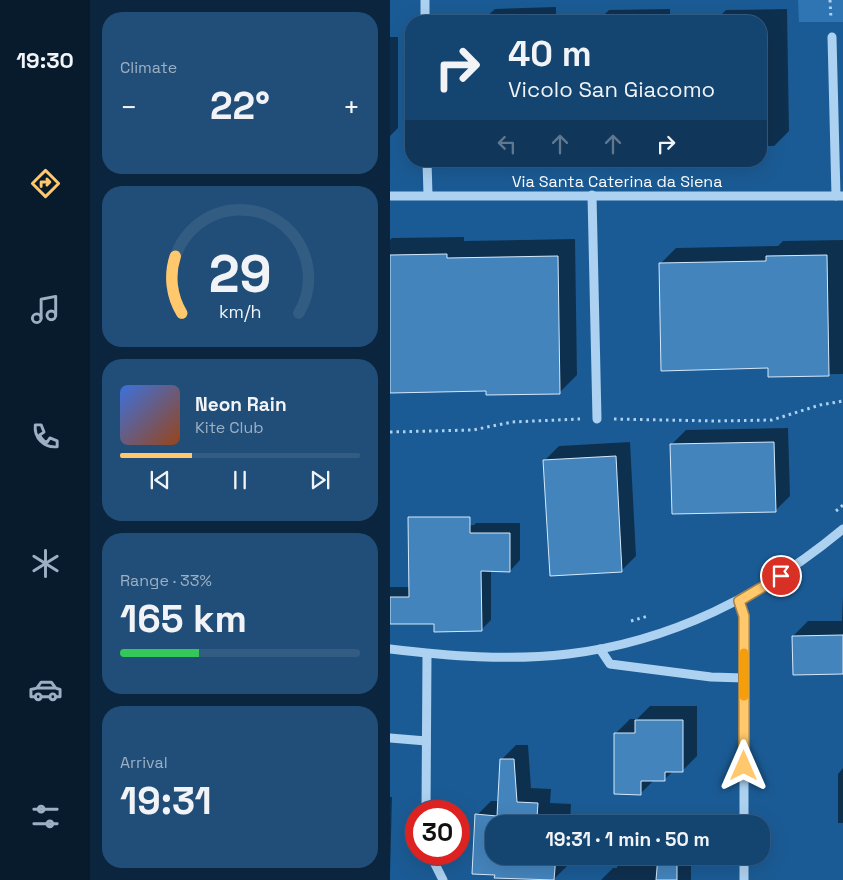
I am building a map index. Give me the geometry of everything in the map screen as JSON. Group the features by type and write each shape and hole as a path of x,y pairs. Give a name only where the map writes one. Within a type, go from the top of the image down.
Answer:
{"street":[{"path":"425,0 425,15"},
{"path":"832,37 840,196"},
{"path":"427,167 428,195"},
{"path":"592,195 597,419"},
{"name":"Via Santa Caterina da Siena","path":"390,196 840,196"},
{"path":"390,650 427,654 512,657 566,654 600,649 652,636 685,625 739,601 781,576 843,530"},
{"path":"739,601 744,616 744,815"},
{"path":"600,649 610,664 711,677 744,678"},
{"path":"426,800 427,654"},
{"path":"390,738 426,741"},
{"path":"436,865 443,880"},
{"path":"744,865 744,880"}],"path":[{"path":"390,432 473,430 512,422 597,419 772,420 820,405 843,401"},
{"path":"829,517 843,505"},
{"path":"630,621 657,613"}],"shaded area":[{"path":"798,0 843,0 843,22 799,22"}],"building":[{"path":"447,254 447,258 558,256 560,394 486,395 486,391 390,393 390,255"},
{"path":"827,255 829,376 768,377 768,368 661,371 659,263 766,261 766,256"},
{"path":"774,442 776,512 672,514 670,444"},
{"path":"616,456 622,572 550,576 543,460"},
{"path":"408,517 470,517 470,533 510,533 510,572 481,571 482,631 434,632 434,624 390,624 390,597 409,597"},
{"path":"843,635 843,674 793,675 792,636"},
{"path":"635,720 683,720 683,772 665,772 665,781 641,781 641,795 614,794 614,733 635,733"},
{"path":"500,759 514,759 517,802 538,803 537,815 497,815"},
{"path":"475,814 486,815 485,865 555,865 554,880 494,878 495,875 472,874"},
{"path":"657,865 677,865 677,880 656,880"}],"slow traffic":[{"path":"744,653 744,696"}],"route":[{"path":"744,766 744,616 739,601 781,576"}]}
